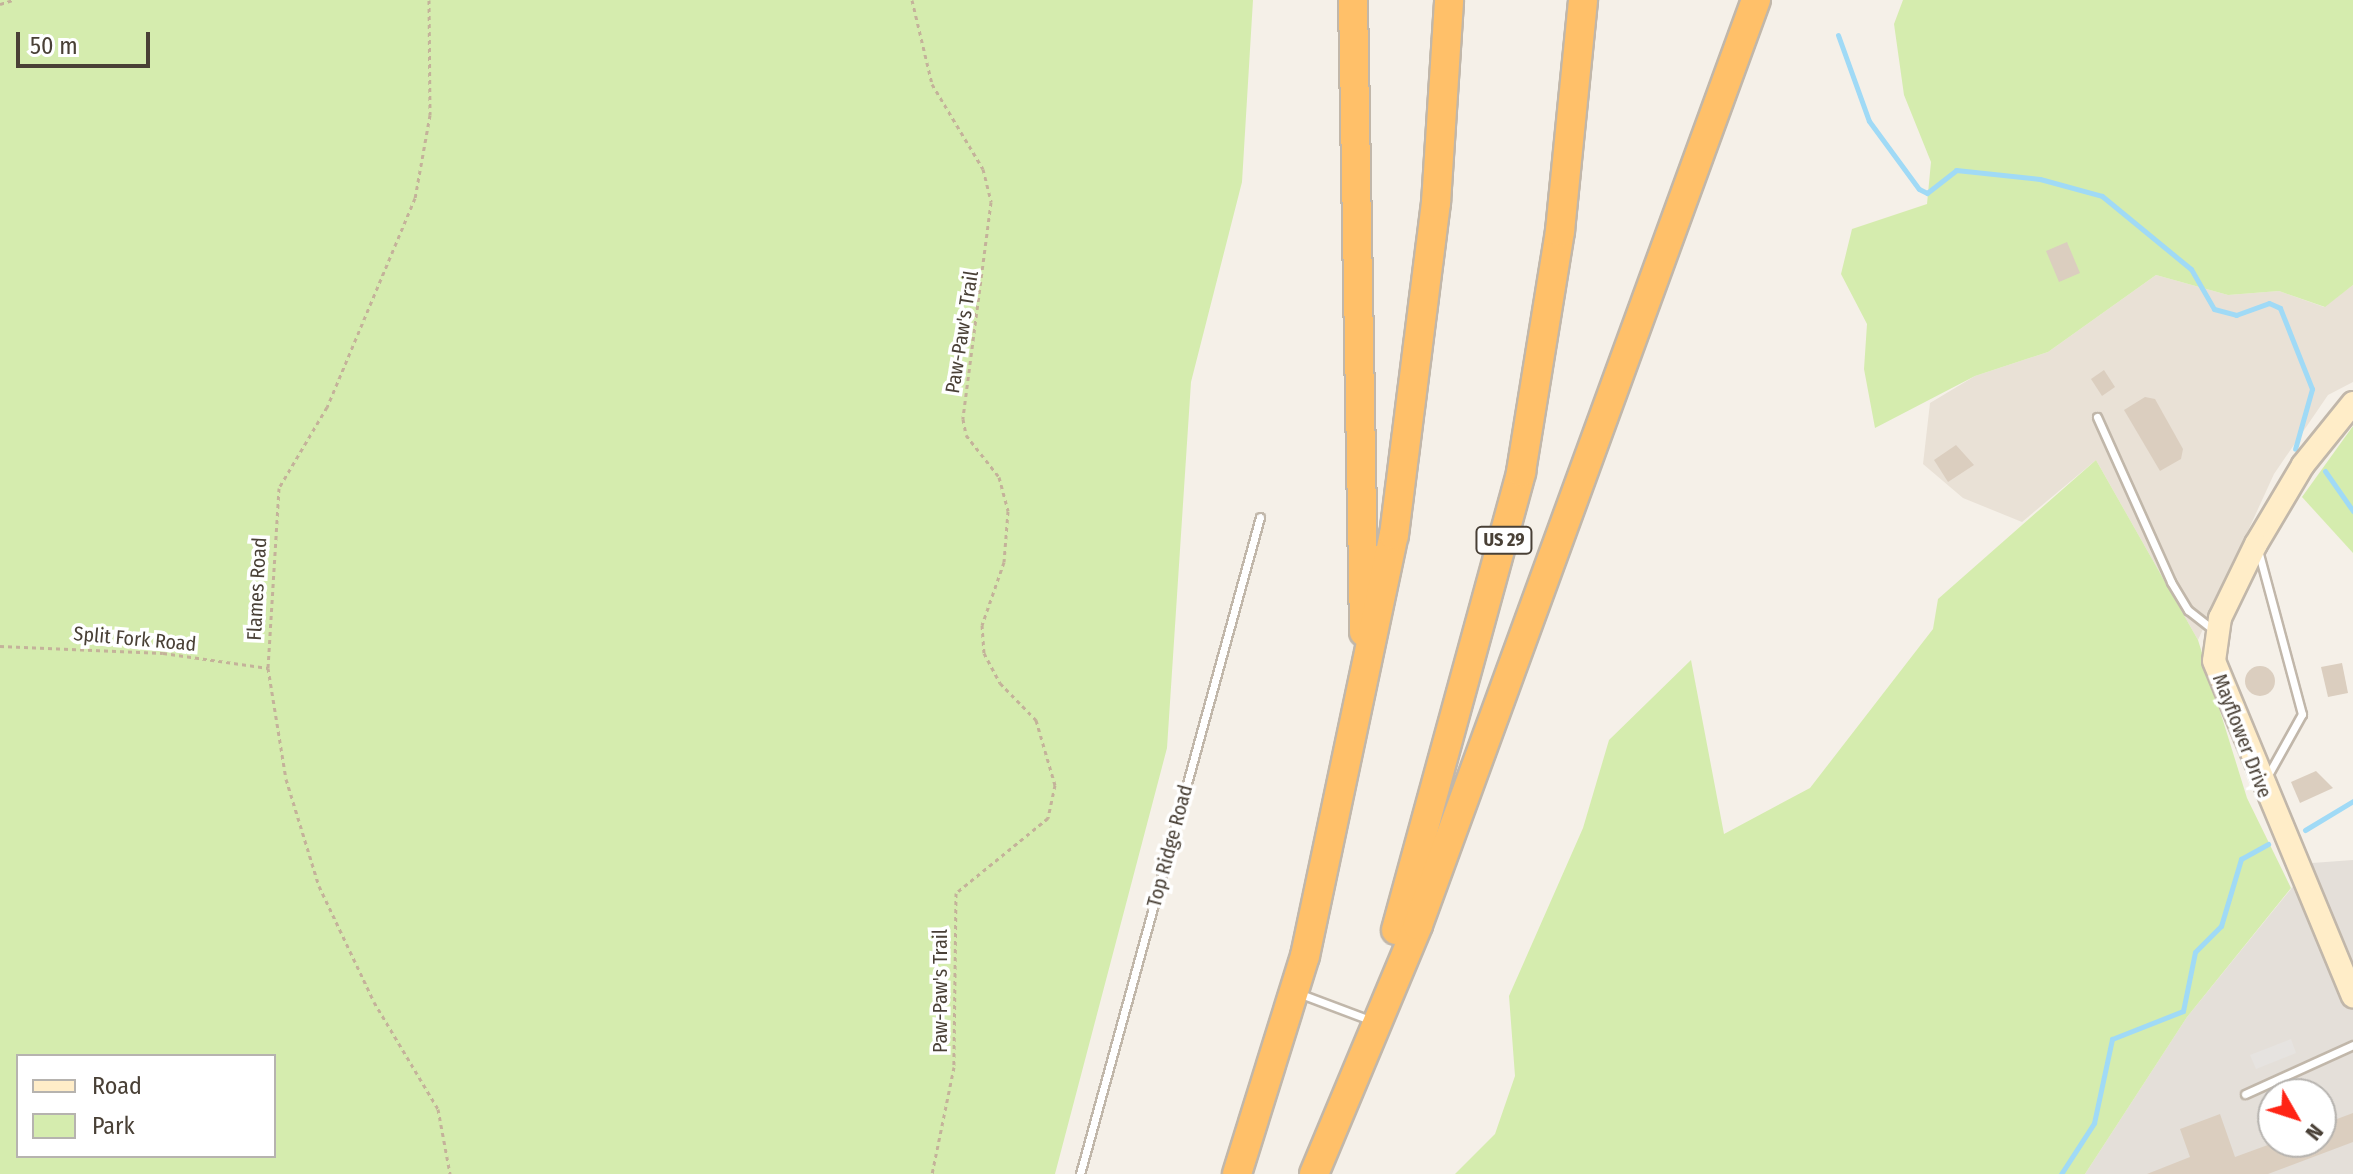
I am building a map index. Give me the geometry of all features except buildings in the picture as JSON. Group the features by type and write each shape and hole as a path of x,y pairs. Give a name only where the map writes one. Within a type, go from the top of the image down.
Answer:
{"highway":[{"path":"1353,0 1365,689"},
{"path":"1237,1174 1294,991 1365,689 1416,381 1449,0"},
{"name":"US 29","path":"1314,1174 1354,1065 1446,763 1521,472 1560,231 1583,0"},
{"path":"1354,1065 1418,925 1756,0"}],"street":[{"name":"Mayflower Drive","path":"2353,403 2303,465 2256,544 2217,632 2220,690 2353,996"}],"lane":[{"path":"2097,417 2171,582 2188,610 2217,632"},
{"name":"Top Ridge Road","path":"1080,1174 1260,517"},
{"path":"2256,544 2302,714 2260,787"},
{"path":"1294,991 1367,1019"},
{"path":"2245,1094 2353,1045"}],"path":[{"path":"0,4 13,0"},
{"name":"Flames Road","path":"429,0 430,115 415,198 327,407 279,488 268,668 286,779 319,886 374,1002 438,1109 450,1174"},
{"name":"Paw-Paw's Trail","path":"912,0 928,76 983,169 991,202 963,419 966,435 999,477 1008,511 1004,562 982,625 984,653 1000,683 1036,720 1055,785 1048,818 956,893 954,1067 932,1174"},
{"name":"Split Fork Road","path":"0,646 163,653 268,668"}],"shaded area":[{"path":"2156,275 2228,295 2279,291 2324,307 2353,285 2353,382 2328,395 2274,474 2198,640 2096,460 2022,522 1963,498 1923,464 1930,403 1975,376 2048,352"},
{"path":"2353,860 2353,1174 2085,1174 2187,1017 2312,863"},
{"path":"2291,1039 2296,1053 2256,1069 2250,1055"}],"green space":[{"path":"0,0 1253,0 1242,182 1191,382 1167,748 1055,1174 0,1174"},
{"path":"1903,0 2353,0 2353,285 2325,307 2279,291 2228,295 2156,275 2048,352 1975,376 1875,428 1864,369 1867,324 1841,274 1852,229 1927,204 1931,162 1904,95 1894,24"},
{"path":"2353,426 2353,553 2302,497"},
{"path":"2096,460 2198,640 2247,798 2291,888 2187,1017 2085,1174 1455,1174 1495,1134 1515,1076 1509,996 1583,828 1609,740 1691,660 1724,834 1810,788 1933,629 1938,599"}],"waterway":[{"path":"1838,35 1869,121 1919,189 1927,193 1956,170 2040,179 2102,196 2191,269 2214,309 2236,315 2269,303 2280,308 2312,389 2295,449"},
{"path":"2325,471 2353,511"},
{"path":"2305,830 2353,801"},
{"path":"2061,1174 2094,1123 2112,1039 2183,1011 2195,952 2221,926 2241,859 2268,844"}]}
